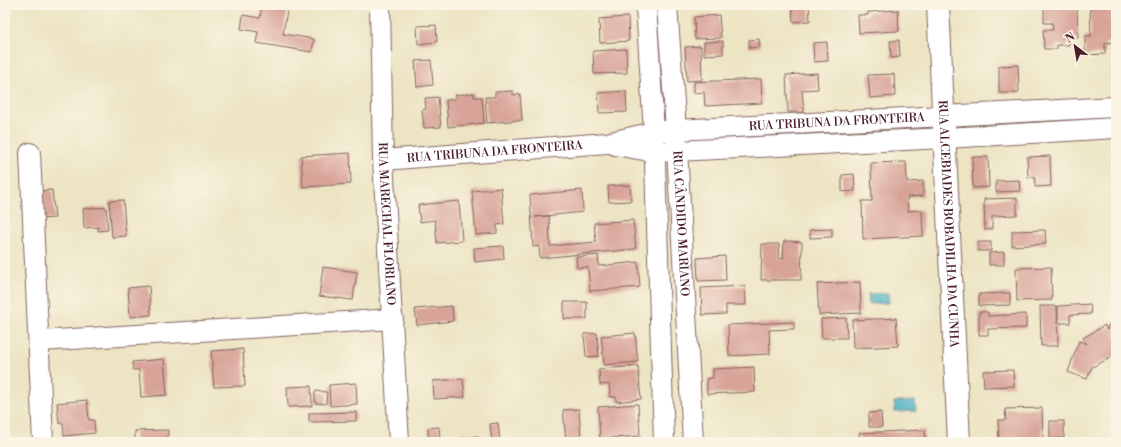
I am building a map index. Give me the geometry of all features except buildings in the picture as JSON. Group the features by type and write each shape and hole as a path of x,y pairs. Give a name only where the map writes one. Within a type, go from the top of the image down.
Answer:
{"street":[{"name":"RUA MARECHAL FLORIANO","path":"380,5 383,160 399,442"},
{"name":"RUA CÂNDIDO MARIANO","path":"646,5 655,152 664,442"},
{"name":"RUA CÂNDIDO MARIANO","path":"667,5 676,130 693,442"},
{"name":"RUA ALCEBIADES BOBADILHA DA CUNHA","path":"938,5 945,117 959,442"},
{"name":"RUA TRIBUNA DA FRONTEIRA","path":"383,160 607,143 654,132 676,130 1116,107"},
{"name":"RUA TRIBUNA DA FRONTEIRA","path":"607,143 655,152 1116,128"},
{"path":"30,153 40,341 43,442"},
{"path":"40,341 393,319"}],"water":[{"path":"888,293 889,303 869,304 868,294"},
{"path":"915,401 916,411 895,412 894,402"}]}
